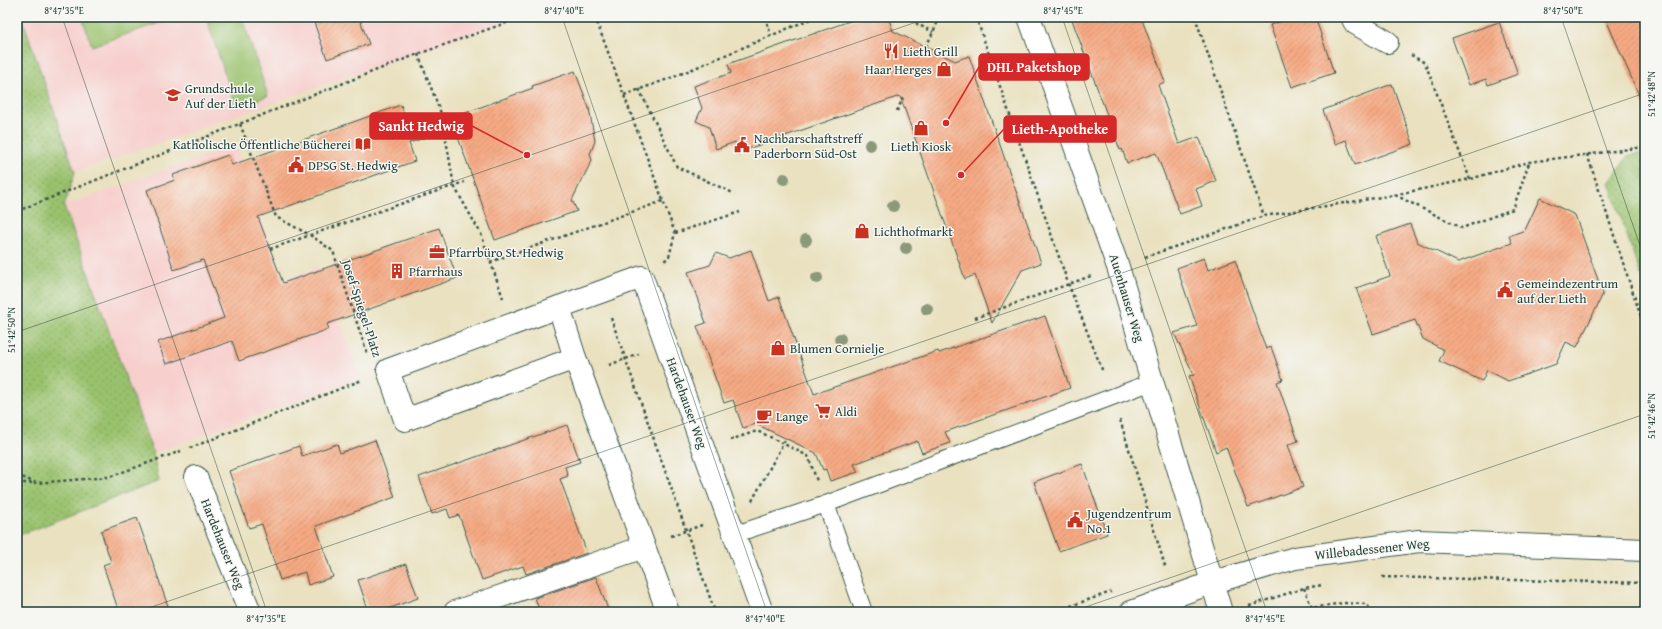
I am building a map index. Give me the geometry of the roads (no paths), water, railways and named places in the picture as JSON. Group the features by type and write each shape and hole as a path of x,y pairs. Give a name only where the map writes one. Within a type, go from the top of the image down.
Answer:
{"street":[{"name":"Auenhauser Weg","path":"1029,17 1118,267 1211,583 1221,612"},
{"path":"1352,17 1355,23 1388,42"},
{"name":"Hardehauser Weg","path":"559,307 642,277 762,612"},
{"path":"578,367 405,420 381,373 512,323 559,307 578,367 668,612"},
{"name":"Hardehauser Weg","path":"196,477 250,612"},
{"name":"Willebadessener Weg","path":"1131,612 1211,583 1295,558 1419,542 1645,550"},
{"path":"455,612 644,547"}],"lane":[{"path":"730,526 826,504 1113,398 1152,382"},
{"path":"826,504 864,612"}],"place":[{"name":"Lieth Grill","path":"891,51"},
{"name":"Haar Herges","path":"944,69"},
{"name":"Grundschule Auf der Lieth","path":"173,95"},
{"name":"DHL Paketshop","path":"946,123"},
{"name":"Lieth Kiosk","path":"921,128"},
{"name":"Katholische Öffentliche Bücherei","path":"363,144"},
{"name":"Nachbarschaftstreff Paderborn Süd-Ost","path":"742,145"},
{"name":"Sankt Hedwig","path":"527,155"},
{"name":"DPSG St. Hedwig","path":"296,165"},
{"name":"Lieth-Apotheke","path":"961,175"},
{"name":"Lichthofmarkt","path":"862,231"},
{"name":"Pfarrbüro St. Hedwig","path":"437,252"},
{"name":"Pfarrhaus","path":"397,271"},
{"name":"Gemeindezentrum auf der Lieth","path":"1505,290"},
{"name":"Blumen Cornielje","path":"778,348"},
{"name":"Aldi","path":"823,411"},
{"name":"Lange","path":"764,416"},
{"name":"Jugendzentrum No.1","path":"1075,520"}]}
